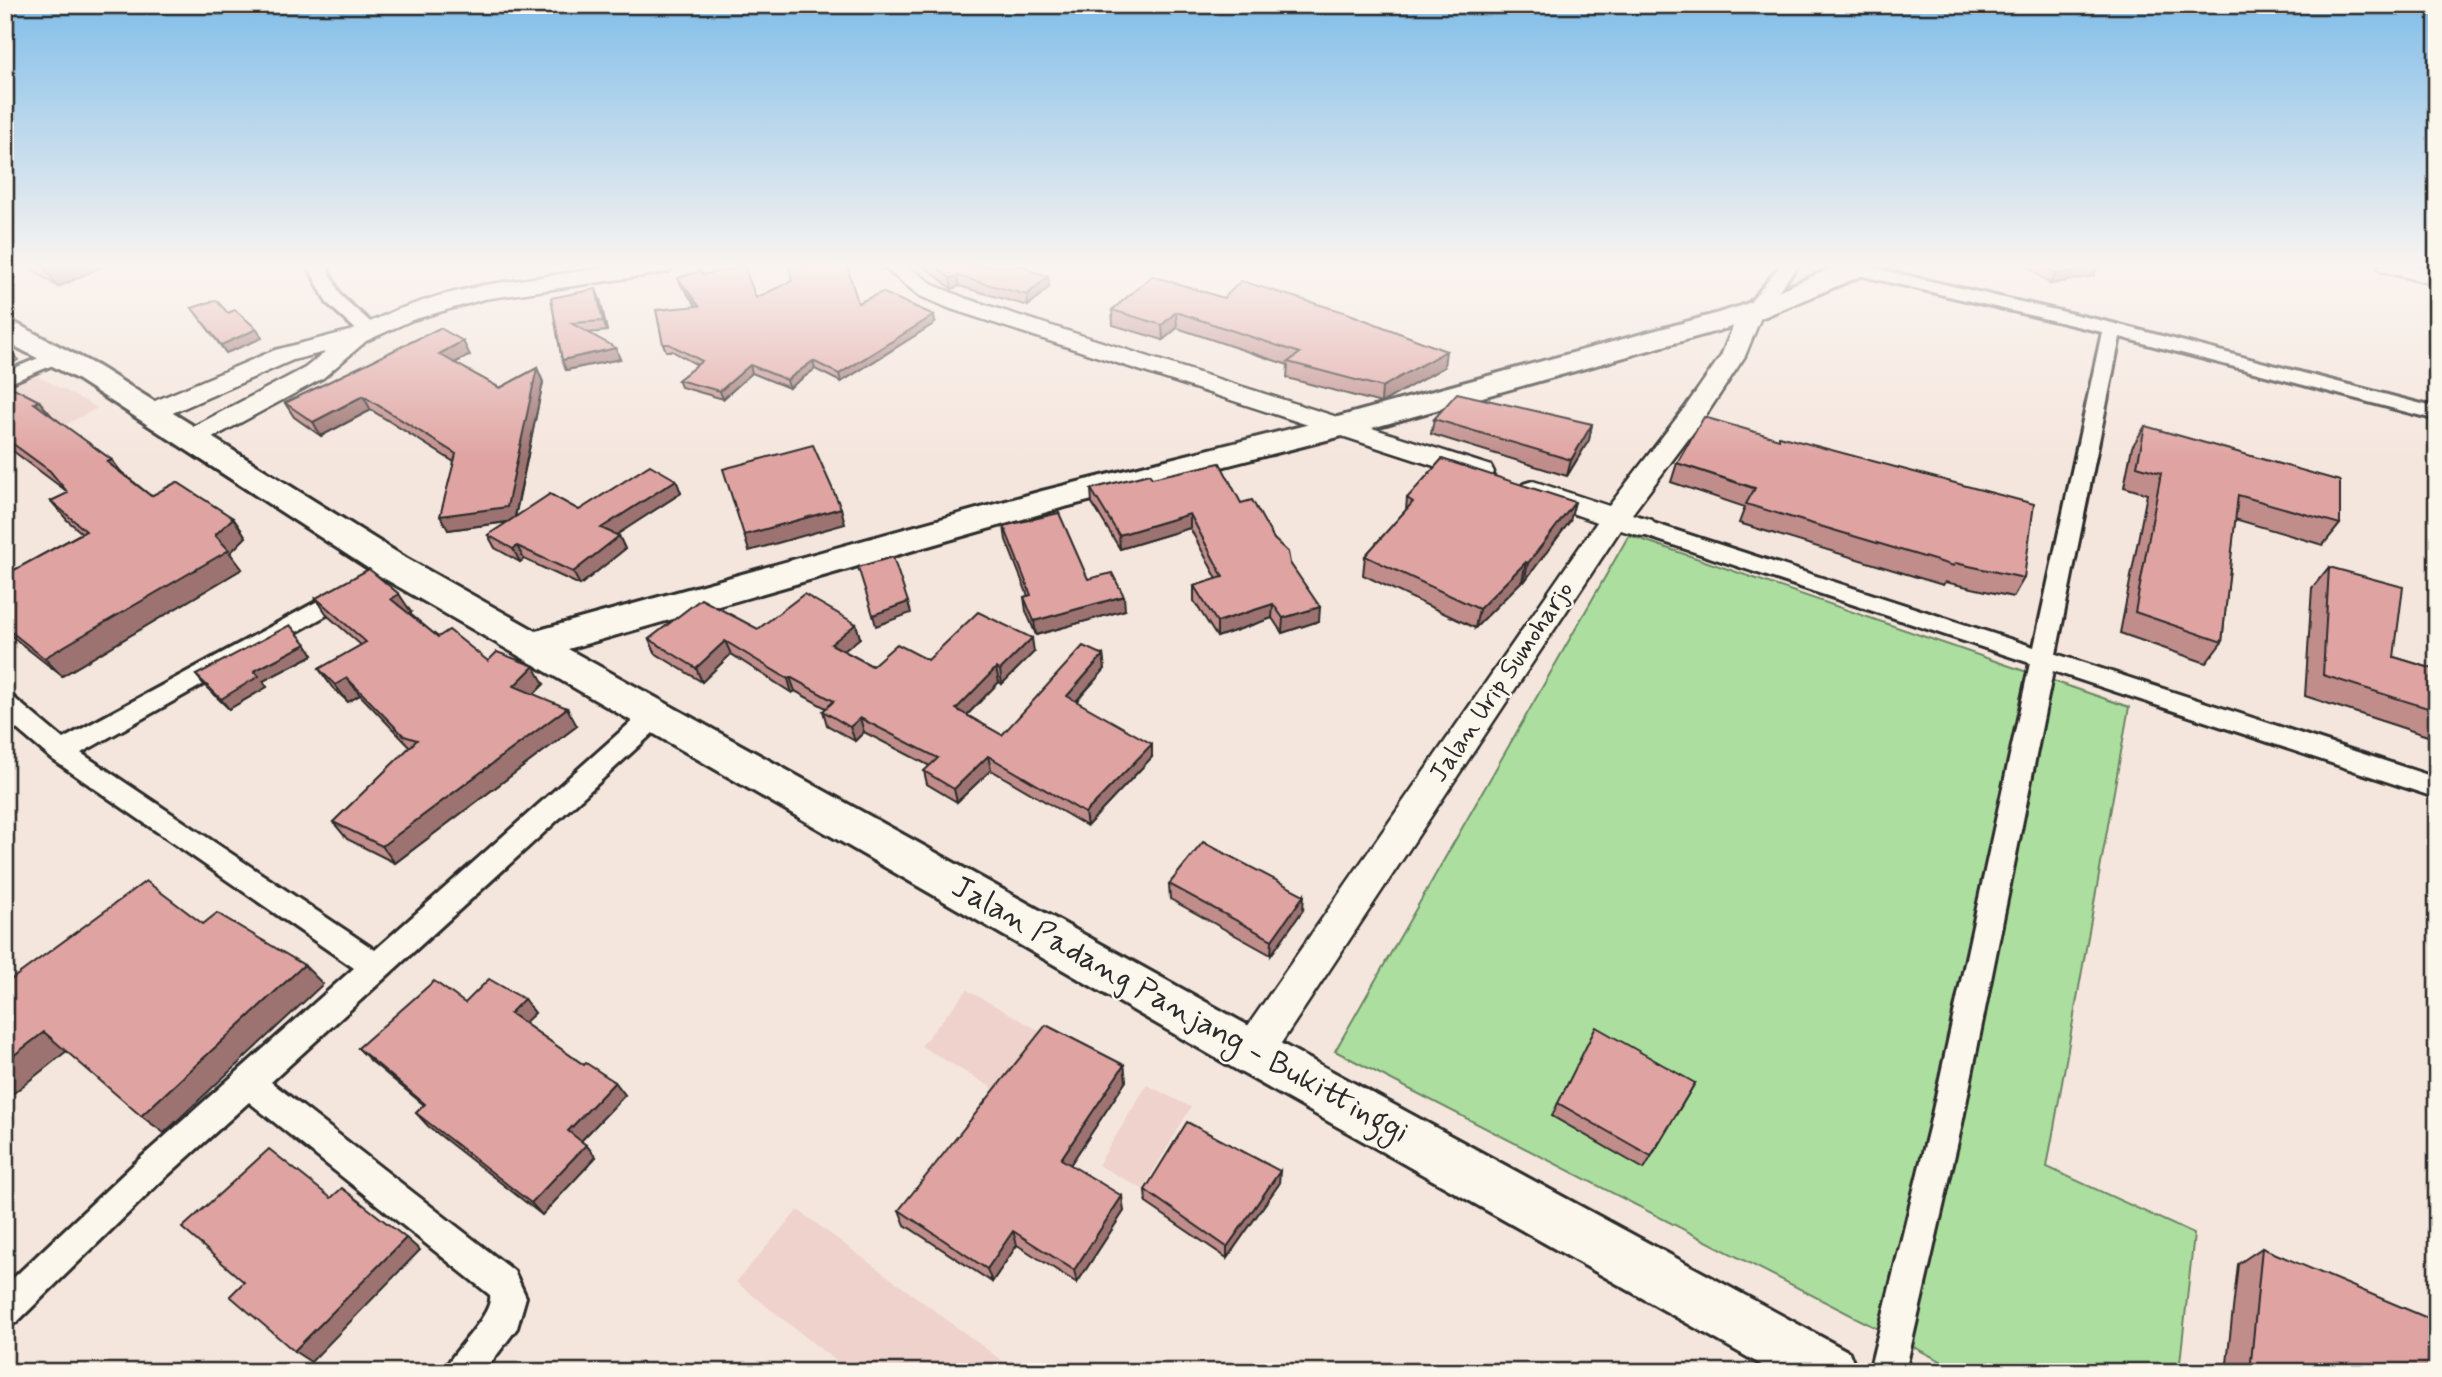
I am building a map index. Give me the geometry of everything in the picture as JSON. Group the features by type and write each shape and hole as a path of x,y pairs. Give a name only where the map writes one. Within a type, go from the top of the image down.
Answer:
{"main road":[{"name":"Jalan Padang Panjang - Bukittinggi","path":"7,330 58,356 152,412 393,567 1252,1052 1829,1372"},
{"path":"532,646 1054,499 1343,426 1689,330"}],"street":[{"path":"152,412 284,355 372,330"},
{"path":"1042,330 1343,426 2437,788"},
{"name":"Jalan Urip Sumoharjo","path":"1252,1052 1628,522 1695,412 1733,356 1744,330"},
{"path":"1886,1372 1946,1124 2112,330"},
{"path":"2117,330 2437,414"},
{"path":"192,438 314,373 366,333"},
{"path":"5,379 58,356"},
{"path":"61,752 393,567"},
{"path":"5,705 61,752 376,967"},
{"path":"5,1310 146,1174 250,1084 656,715"},
{"path":"250,1084 502,1283 509,1297 505,1316 461,1372"}],"shaded area":[{"path":"32,373 98,408 5,455 5,386"},
{"path":"967,990 1040,1031 996,1090 921,1046"},
{"path":"1147,1085 1191,1107 1143,1189 1098,1165"},
{"path":"798,1210 1008,1365 1003,1372 850,1372 736,1282"}],"green space":[{"path":"1629,535 2129,707 2047,1167 2194,1234 2179,1372 1962,1372 1335,1051"}],"building":[{"path":"209,330 254,330 221,345"},
{"path":"435,330 444,330 463,341 439,354 500,388 537,368 507,507 440,516 456,454 363,396 313,422 285,403"},
{"path":"557,330 584,330 616,348 562,360"},
{"path":"660,330 909,330 839,374 813,361 787,380 750,365 720,391 678,380 702,361 669,344 663,344"},
{"path":"1231,330 1392,330 1446,351 1382,387 1288,362 1300,353"},
{"path":"12,387 39,401 34,403 112,460 107,462 151,496 177,482 233,518 215,535 229,550 44,658 5,627 5,575 86,531 51,501 68,493 50,471 5,438 5,390"},
{"path":"1457,393 1592,424 1571,460 1434,419"},
{"path":"1704,417 1779,439 1779,436 2034,504 2024,578 1955,563 1954,566 1746,504 1755,488 1677,463"},
{"path":"2145,426 2340,481 2340,524 2238,495 2222,642 2135,612 2161,473 2137,466"},
{"path":"813,445 841,508 744,535 723,469"},
{"path":"1442,459 1575,502 1528,563 1479,609 1365,556 1413,502 1407,498"},
{"path":"1220,463 1241,503 1252,500 1274,539 1288,552 1290,563 1320,607 1283,618 1273,604 1217,622 1194,586 1223,577 1190,514 1119,535 1091,489 1149,474 1152,478"},
{"path":"650,465 676,480 601,528 619,536 573,572 517,546 513,549 488,535 550,494 579,510"},
{"path":"1059,513 1088,579 1112,573 1124,596 1034,621 1024,597 1031,595 1004,526"},
{"path":"893,557 908,602 873,615 858,567"},
{"path":"2329,567 2403,587 2394,657 2437,670 2437,711 2323,675"},
{"path":"369,569 399,594 391,599 438,637 449,630 488,661 497,652 534,666 514,686 567,708 382,846 333,822 417,740 404,736 347,678 335,685 319,669 366,642 316,598"},
{"path":"804,594 856,624 831,644 872,666 897,644 928,660 978,612 1032,638 1000,670 996,668 956,709 1002,735 1083,646 1103,655 1067,696 1152,744 1085,813 988,756 954,789 924,771 938,758 860,718 850,727 823,711 834,701 790,677 788,679 725,641 696,668 649,639 701,599 758,629"},
{"path":"290,625 306,644 254,671 259,676 221,699 196,675"},
{"path":"1203,842 1304,895 1272,940 1169,884"},
{"path":"146,881 203,924 217,913 304,965 141,1116 44,1032 5,1062 5,984"},
{"path":"489,979 524,999 510,1013 584,1065 586,1063 615,1082 568,1131 586,1145 531,1203 416,1113 425,1104 358,1048 434,981 465,1003"},
{"path":"1046,1025 1124,1065 1061,1159 1122,1196 1074,1270 1013,1231 987,1269 899,1210"},
{"path":"1596,1027 1695,1083 1651,1156 1558,1103"},
{"path":"1187,1122 1280,1171 1227,1247 1145,1190"},
{"path":"269,1149 331,1198 342,1188 406,1238 294,1351 230,1296 244,1282 182,1228"},
{"path":"2262,1248 2437,1322 2437,1372 2250,1372"}]}
